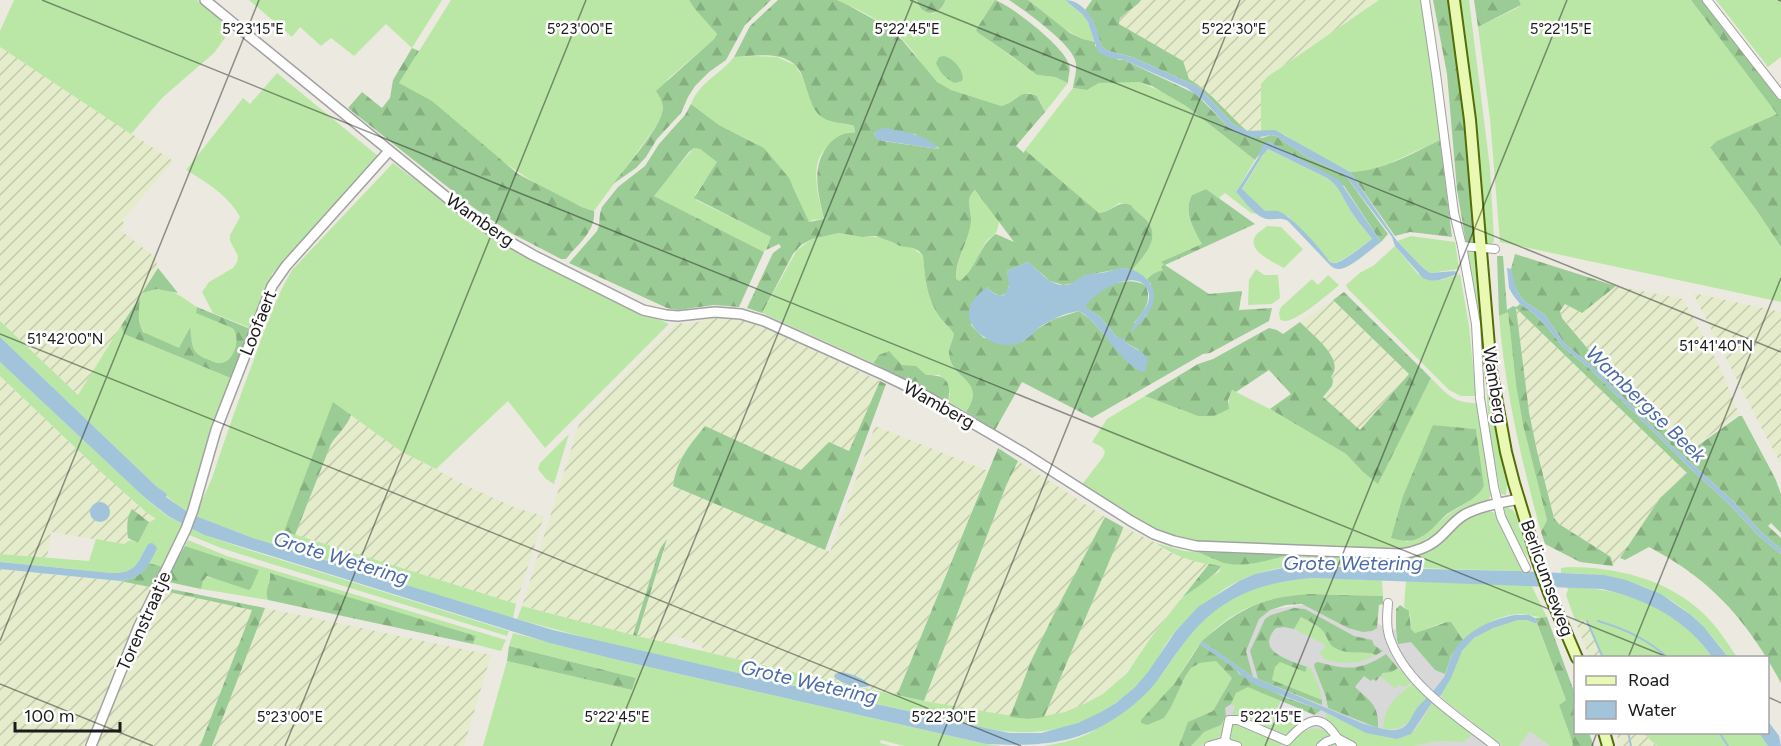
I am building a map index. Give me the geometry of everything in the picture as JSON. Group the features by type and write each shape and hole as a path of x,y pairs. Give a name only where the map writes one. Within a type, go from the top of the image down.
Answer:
{"main road":[{"name":"Wamberg","path":"1454,0 1470,120 1491,370 1506,452 1519,499"},
{"name":"Berlicumseweg","path":"1519,499 1549,593 1577,656"}],"street":[{"path":"205,0 391,153"},
{"name":"Wamberg","path":"1425,0 1454,213 1476,324 1480,398 1498,504"},
{"path":"1707,0 1781,95"},
{"name":"Wamberg","path":"391,153 486,228 577,278 656,314 678,316 728,312 764,321 919,392 1052,470 1131,521 1154,534 1174,541 1196,546 1400,554 1426,547 1439,539 1464,515 1519,499"},
{"name":"Loofaert","path":"186,529 216,430 272,286 286,266 391,153"},
{"path":"1462,246 1495,249"},
{"name":"Berlicumseweg","path":"1498,504 1501,517 1526,568"},
{"name":"Torenstraatje","path":"91,746 139,626 186,529"},
{"path":"1388,603 1389,634 1408,670 1440,703 1495,746"},
{"path":"1233,745 1225,740 1229,720 1238,720 1287,741 1295,732 1315,720 1323,722 1342,746"},
{"path":"1321,746 1337,738 1352,746"},
{"path":"1209,746 1223,742 1233,745"}],"shaded area":[{"path":"1317,603 1427,641 1556,746 1108,746 1267,610"},
{"path":"1281,701 1314,715 1298,726 1274,715"}],"green space":[{"path":"14,0 197,0 232,28 214,53 163,97 131,134 0,47 0,31"},
{"path":"249,0 442,0 412,48 386,24 354,56 331,38 321,46 300,27 292,37"},
{"path":"451,0 689,0 717,34 668,79 662,99 660,121 594,211 567,200 516,171 399,83"},
{"path":"689,0 771,0 745,25 726,60 695,86 681,113 657,139 646,157 636,168 613,184 660,120 662,104 656,91 717,34"},
{"path":"778,0 837,0 882,24 903,41 937,82 951,90 1001,106 1021,95 1037,96 1045,112 1016,146 1024,153 1025,150 1099,213 1126,204 1131,205 1148,222 1153,235 1152,241 1132,270 1124,268 1083,276 1074,283 1063,285 1050,281 1028,262 1007,271 1009,286 1005,293 999,295 993,293 987,287 971,325 984,338 1022,342 1054,319 1079,311 1090,319 1128,361 1139,350 1117,337 1099,316 1085,306 1096,294 1112,285 1121,282 1138,282 1146,286 1148,292 1144,310 1134,323 1139,323 1147,315 1151,284 1147,280 1163,270 1161,267 1164,264 1161,262 1202,244 1190,220 1188,208 1192,195 1206,189 1255,224 1165,265 1209,294 1242,291 1239,310 1272,308 1269,321 1210,353 1203,354 1092,418 1022,382 995,430 966,412 972,401 971,386 951,362 949,350 954,334 931,302 923,256 913,248 900,246 876,236 862,237 839,233 812,239 801,245 793,254 762,313 747,308 773,253 781,247 779,244 766,250 771,237 694,198 717,162 700,149 694,148 689,152 654,196 764,252 739,307 714,305 678,310 667,308 569,263 597,231 602,207 618,187 645,166 659,144 685,115 691,104 719,125 764,148 789,178 809,222 824,219 817,180 820,161 830,143 838,136 855,133 854,126 829,121 819,115 801,73 791,62 784,58 767,55 734,57 750,26","holes":["875,132 915,134 939,148 883,141 874,135","975,190 1014,242 996,234 985,244 971,269 960,281 956,279 956,272 970,229 969,201"]},
{"path":"837,0 917,0 919,6 933,14 941,9 945,0 995,0 976,31 1037,75 1055,77 1068,83 1045,112 1038,97 1029,93 1001,106 967,96 936,82 908,46 889,28"},
{"path":"917,0 945,1 939,10 931,13 922,10"},
{"path":"995,0 1025,19 1059,49 1069,65 1068,83 1055,77 1037,75 977,32 976,30"},
{"path":"1009,0 1028,0 1070,33 1095,42 1095,46 1119,60 1124,60 1196,94 1228,127 1262,138 1276,136 1307,157 1345,175 1388,234 1381,242 1344,186 1269,142 1255,160 1186,106 1152,86 1139,82 1099,83 1087,90 1073,88 1076,67 1071,53 1046,27"},
{"path":"1028,0 1065,0 1088,22 1095,42 1068,31"},
{"path":"1092,0 1141,0 1120,18 1119,24 1183,61 1189,79 1213,97 1247,131 1233,124 1199,87 1132,57 1108,51 1102,47 1093,21 1085,10"},
{"path":"1141,0 1379,0 1267,77 1261,84 1261,131 1255,132 1247,131 1215,98 1119,24 1120,18"},
{"path":"1379,0 1422,0 1438,106 1440,140 1384,166 1364,172 1350,172 1285,135 1261,131 1261,84 1267,77"},
{"path":"1433,0 1451,0 1468,129 1475,243 1466,243 1457,190 1447,74"},
{"path":"1459,0 1469,0 1490,168 1494,240 1489,245 1486,243 1474,114"},
{"path":"1474,0 1519,0 1521,5 1478,27"},
{"path":"1519,0 1691,0 1778,114 1710,146 1781,247 1781,302 1500,242 1490,119 1478,27 1517,8 1521,5"},
{"path":"1691,0 1706,0 1781,97 1781,247 1710,147 1717,141 1777,114"},
{"path":"1716,0 1781,0 1781,57 1768,67"},
{"path":"0,47 173,161 122,221 126,224 120,230 155,257 158,268 78,395 0,321"},
{"path":"412,48 419,51 399,83 432,101 518,174 594,211 589,231 566,259 561,259 511,233 474,208 348,108 362,92 382,108 390,98 393,80"},
{"path":"944,56 957,64 962,74 962,81 955,83 941,73 936,63 939,57"},
{"path":"734,57 777,57 795,65 830,121 854,126 855,133 829,146 818,161 816,181 824,219 812,220 809,223 793,186 755,143 719,125 691,104 700,89"},
{"path":"277,73 378,156 272,274 250,333 248,327 213,313 202,292 209,282 233,268 237,262 238,256 230,241 230,235 240,217 230,202 186,170 243,98 250,104"},
{"path":"1139,82 1163,92 1186,106 1255,160 1236,192 1257,214 1251,213 1225,193 1219,198 1206,189 1192,195 1188,208 1190,220 1203,244 1164,264 1163,270 1147,280 1132,270 1152,241 1151,228 1146,220 1131,205 1119,203 1108,211 1099,213 1025,150 1073,88 1087,90 1099,83"},
{"path":"1440,140 1452,237 1410,232 1395,236 1350,172 1374,169"},
{"path":"694,148 700,149 718,162 695,195 696,200 771,237 764,252 654,196"},
{"path":"1268,149 1335,184 1351,212 1372,239 1347,257 1332,263 1288,216 1264,210 1242,190"},
{"path":"393,163 483,231 518,253 669,324 545,448 508,401 436,469 402,452 334,403 284,531 516,604 513,618 253,538 196,516 277,299 292,270"},
{"path":"975,190 999,221 995,234 987,241 971,269 960,281 956,279 957,271 970,229 969,201"},
{"path":"1267,226 1281,227 1303,249 1284,268 1262,255 1254,246 1256,235"},
{"path":"839,233 862,237 882,237 896,244 913,248 923,256 931,302 954,334 949,350 951,362 971,386 973,393 972,401 966,412 948,402 950,394 940,375 926,375 915,368 902,365 892,354 876,358 873,363 762,313 797,250 812,239"},
{"path":"1411,236 1455,242 1459,269 1430,273 1397,241"},
{"path":"1395,246 1418,274 1442,280 1460,274 1469,326 1476,396 1461,396 1449,390 1348,289 1346,285 1361,272 1373,266"},
{"path":"1468,250 1476,250 1482,318 1475,296"},
{"path":"1515,254 1616,286 1582,313 1565,304 1560,311 1562,318 1604,368 1688,451 1742,416 1781,494 1781,533 1771,523 1768,526 1781,538 1781,549 1762,533 1733,501 1671,445 1592,366 1565,344 1544,314 1524,301 1512,277 1511,269"},
{"path":"1497,256 1503,256 1507,310 1520,304 1532,312 1563,347 1590,369 1759,536 1781,554 1781,683 1769,662 1769,656 1765,656 1729,607 1701,580 1649,547 1625,560 1620,558 1660,498 1687,473 1516,308 1529,412 1554,518 1559,524 1611,557 1613,566 1580,562 1545,544 1541,532 1547,520 1523,425 1508,312 1499,316"},
{"path":"158,268 178,293 157,289 142,293"},
{"path":"1256,269 1264,275 1278,275 1280,298 1272,304 1248,305 1249,280"},
{"path":"1328,275 1339,285 1296,317 1284,321 1280,319 1281,307 1312,279 1318,285"},
{"path":"1616,286 1683,299 1718,363 1739,414 1688,451 1604,368 1563,318 1560,311 1565,304 1582,313"},
{"path":"157,289 179,295 197,307 197,313 232,328 237,343 230,358 218,363 198,355 193,347 189,328 179,349 146,334 141,329 139,302 142,293"},
{"path":"1344,292 1431,378 1378,484 1346,454 1270,409 1291,394 1269,370 1236,392 1232,390 1228,400 1229,409 1214,416 1198,416 1145,396 1198,364 1213,359 1269,328 1283,334 1300,322 1326,348 1334,363 1332,386 1323,397 1360,430 1409,374 1333,300"},
{"path":"1693,293 1781,312 1781,464 1763,431"},
{"path":"140,297 139,319 143,332 179,348 190,327 195,351 219,363 226,362 233,354 236,343 235,332 232,328 196,313 197,307 248,328 250,330 233,379 124,334 121,326"},
{"path":"1333,300 1409,374 1360,430 1322,397 1332,386 1333,356 1300,322"},
{"path":"1516,307 1687,473 1660,498 1613,566 1611,557 1559,524 1554,518 1529,412"},
{"path":"1508,311 1523,425 1547,520 1541,532 1521,452 1505,371 1499,316"},
{"path":"720,316 742,319 761,326 880,381 849,451 829,442 801,470 705,426 681,458 673,486 830,552 875,426 988,471 897,695 868,688 868,683 846,673 834,677 840,682 699,650 703,650 702,646 676,636 668,639 678,645 637,636 665,548 657,557 633,635 522,606 580,421 677,323 690,324"},
{"path":"0,321 78,395 121,326 124,334 233,379 188,512 166,496 167,494 0,337"},
{"path":"889,351 902,365 916,366 926,375 943,378 948,384 948,402 873,363 879,355"},
{"path":"0,362 143,496 167,516 185,525 166,568 149,563 157,549 148,544 135,566 120,573 0,562 0,554 89,561 96,539 124,544 130,540 138,543 149,522 156,519 101,472 0,376"},
{"path":"1487,373 1496,435 1507,485 1506,495 1501,494 1488,419"},
{"path":"0,376 101,472 156,519 149,522 133,510 128,540 130,540 124,544 51,532 47,558 0,554"},
{"path":"1431,378 1446,393 1456,399 1476,403 1492,494 1488,500 1468,508 1432,539 1412,549 1397,551 1194,544 1161,534 1081,486 1105,452 1102,447 1092,442 1107,419 1145,396 1190,413 1229,403 1232,390 1270,409 1346,454 1363,472 1378,483","holes":["1433,425 1476,429 1484,486 1481,491 1427,533 1406,542"]},
{"path":"880,381 886,384 825,550 673,486 681,460 705,426 801,470 829,442 849,451"},
{"path":"333,402 351,415 345,427 331,444 295,535 284,531"},
{"path":"351,415 402,452 471,488 516,508 544,516 516,604 295,535 331,444 348,425"},
{"path":"1433,425 1476,429 1484,486 1477,495 1447,514 1424,536 1408,541 1391,538 1403,496"},
{"path":"569,434 554,484 546,479 538,469 540,463"},
{"path":"998,448 1018,461 1006,486 924,701 897,695"},
{"path":"1018,461 1105,517 1031,661 1010,717 924,701 1006,486"},
{"path":"1506,507 1513,510 1516,515 1531,561 1511,531 1503,510"},
{"path":"132,509 149,522 138,543 128,538 128,519"},
{"path":"1484,509 1496,514 1547,617 1519,614 1502,617 1463,640 1450,622 1415,633 1411,629 1410,613 1404,606 1406,581 1521,585 1515,571 1314,565 1268,570 1246,577 1215,596 1177,630 1146,675 1130,692 1112,705 1075,724 1034,732 989,729 609,644 517,619 522,606 633,635 859,687 1029,719 1065,712 1103,694 1127,673 1180,600 1200,583 1219,572 1221,566 1187,559 1156,543 1184,551 1198,552 1221,562 1289,555 1410,557 1432,546 1464,518"},
{"path":"1105,517 1123,527 1122,531 1044,717 1029,719 1010,717 1031,661"},
{"path":"1123,527 1156,543 1166,551 1209,564 1152,636 1138,658 1116,683 1103,694 1086,703 1065,712 1044,717"},
{"path":"191,528 204,535 249,550 509,631 507,636 221,548 189,535"},
{"path":"667,539 637,636 633,635 657,557"},
{"path":"188,540 227,556 506,640 501,651 473,644 476,636 270,574 268,600 201,589 205,577 255,576 259,570 185,546"},
{"path":"185,546 259,570 251,588 249,590 207,576 201,589 164,581"},
{"path":"1198,552 1289,555 1238,565 1221,562"},
{"path":"149,563 166,568 155,588 120,581 137,576"},
{"path":"1209,564 1221,566 1210,578 1182,598"},
{"path":"1561,568 1604,569 1623,573 1640,577 1674,592 1704,614 1718,629 1736,656 1727,656 1694,618 1676,603 1656,592 1612,578 1561,573"},
{"path":"0,569 120,581 155,588 88,746 0,746"},
{"path":"270,573 476,636 473,644 268,600"},
{"path":"1313,578 1382,580 1383,596 1333,594 1287,597 1243,610 1223,623 1199,645 1175,683 1141,720 1143,724 1171,707 1191,668 1200,663 1216,661 1232,678 1213,711 1188,722 1179,746 1043,746 1086,735 1133,704 1151,688 1200,624 1229,601 1264,586"},
{"path":"161,587 265,608 212,746 200,746 252,610 159,590"},
{"path":"1567,587 1609,591 1648,604 1683,625 1711,656 1603,656 1587,621 1575,620 1566,595"},
{"path":"159,590 253,610 200,746 94,746 145,618"},
{"path":"1310,594 1383,596 1383,604 1379,605 1377,628 1363,632 1348,628 1302,604 1286,605 1270,610 1259,619 1246,651 1253,677 1202,641 1228,621 1252,607 1278,598"},
{"path":"1400,605 1409,611 1411,629 1415,633 1451,622 1463,640 1451,656 1445,674 1435,670 1411,642 1398,644 1396,609"},
{"path":"265,608 491,655 464,746 212,746"},
{"path":"1294,608 1305,609 1354,636 1372,640 1374,645 1383,651 1376,655 1335,648 1319,627 1301,617 1294,629 1276,628 1270,636 1269,643 1272,649 1284,658 1307,667 1305,672 1280,662 1275,667 1272,680 1322,700 1322,705 1258,679 1250,651 1265,619"},
{"path":"1301,617 1323,631 1335,648 1346,652 1376,655 1350,663 1324,659 1320,651 1325,648 1324,644 1294,629"},
{"path":"1547,617 1574,691 1574,734 1589,734 1594,746 1572,746 1559,705 1566,700 1535,618"},
{"path":"1518,620 1527,620 1537,624 1566,700 1559,705 1572,746 1550,746 1530,731 1519,746 1503,746 1445,701 1441,695 1461,652 1467,645 1490,629"},
{"path":"1575,620 1587,621 1603,656 1589,656"},
{"path":"513,633 618,660 1001,746 904,746 881,740 880,743 892,746 483,746 507,661 632,690 636,678 509,646"},
{"path":"1200,644 1236,669 1239,674 1284,697 1321,710 1314,715 1248,687 1236,693 1231,704 1225,708 1226,715 1221,725 1204,732 1191,746 1179,746 1188,722 1213,711 1232,678 1216,661 1200,663 1191,668 1164,718 1147,725 1141,723 1141,720 1174,684"},
{"path":"509,646 636,678 632,690 507,661"},
{"path":"1386,654 1398,668 1392,672 1383,673 1376,681 1373,679 1371,681 1364,676 1355,687 1370,700 1377,714 1378,728 1328,708 1315,663 1337,667 1361,666"},
{"path":"1280,662 1305,672 1307,667 1311,669 1319,686 1322,700 1272,680 1275,667"},
{"path":"1398,668 1413,682 1404,687 1398,685 1395,688 1380,676"},
{"path":"1414,683 1428,698 1405,725 1383,729 1386,714 1392,702"},
{"path":"1249,686 1281,701 1275,715 1298,726 1281,746 1242,746 1227,740 1235,706 1231,704 1236,693"},
{"path":"1433,701 1472,733 1470,737 1463,742 1438,741 1414,746 1358,746 1335,732 1326,722 1326,713 1369,732 1394,737 1404,736 1412,733 1424,718"},
{"path":"1226,715 1225,727 1218,739 1199,746 1191,746 1204,732 1221,725"},
{"path":"1315,728 1329,734 1339,746 1287,746 1299,734"},
{"path":"1616,734 1644,734 1657,746 1620,746"},
{"path":"1644,734 1760,734 1768,746 1657,746"}],"water":[{"path":"1065,0 1082,6 1096,27 1102,47 1108,51 1132,57 1199,87 1233,124 1248,131 1275,130 1350,172 1397,241 1422,267 1430,273 1455,271 1457,274 1436,280 1423,278 1395,246 1392,237 1345,175 1307,157 1276,136 1255,138 1237,133 1187,88 1124,60 1107,57 1098,52 1088,22"},
{"path":"886,128 922,137 938,149 878,140 875,133"},
{"path":"1269,142 1339,180 1381,242 1354,263 1337,269 1330,265 1288,221 1263,218 1254,212 1236,192 1265,143","holes":["1268,149 1327,178 1337,188 1351,212 1372,239 1347,258 1336,263 1329,261 1298,225 1278,211 1264,210 1242,189"]},
{"path":"1028,262 1048,279 1062,285 1071,284 1087,274 1121,268 1128,268 1146,279 1154,292 1154,298 1149,311 1131,333 1149,300 1146,287 1140,282 1123,281 1114,285 1096,295 1085,307 1099,316 1117,337 1125,339 1125,342 1144,354 1148,360 1145,371 1143,372 1125,360 1096,325 1079,311 1049,321 1028,338 1014,345 996,343 979,333 969,319 969,309 973,301 987,287 994,294 1004,295 1009,287 1007,271"},
{"path":"1507,268 1511,269 1517,291 1524,301 1544,314 1565,344 1592,366 1671,445 1733,501 1762,533 1781,549 1781,554 1759,536 1590,369 1563,347 1532,312 1520,304 1509,288"},
{"path":"0,337 167,494 166,497 196,516 253,538 553,630 1010,733 1041,733 1078,723 1101,712 1135,687 1175,632 1198,607 1239,581 1255,574 1292,566 1604,575 1626,580 1661,594 1704,627 1727,656 1711,656 1690,632 1664,612 1634,598 1602,589 1300,579 1253,590 1219,608 1193,633 1143,696 1123,713 1101,727 1070,739 1054,742 1022,745 986,744 550,643 204,535 168,516 143,496 0,362"},
{"path":"96,502 104,502 110,508 110,516 104,522 96,522 90,516 90,508"},
{"path":"152,543 157,549 150,562 139,575 128,580 0,569 0,562 120,573 135,566 148,544"},
{"path":"1515,615 1529,615 1535,618 1537,624 1527,620 1518,620 1493,628 1474,638 1462,651 1441,695 1433,701 1411,734 1397,739 1366,733 1321,710 1258,686 1200,644 1202,641 1253,677 1364,724 1386,730 1396,730 1406,725 1417,708 1441,681 1452,655 1470,633 1487,623"},
{"path":"840,672 856,676 870,686 856,687 842,682 834,677"},
{"path":"1769,722 1779,736 1781,746 1768,746 1760,734 1769,734"}],"waterway":[{"path":"1587,621 1602,656"},
{"path":"1598,621 1635,635 1666,656"},
{"path":"1628,734 1631,746"},
{"path":"1720,734 1728,746"}],"water label":[{"name":"Wambergse Beek","path":"1646,404"},
{"name":"Grote Wetering","path":"341,558"},
{"name":"Grote Wetering","path":"1353,563"},
{"name":"Grote Wetering","path":"809,682"}]}
